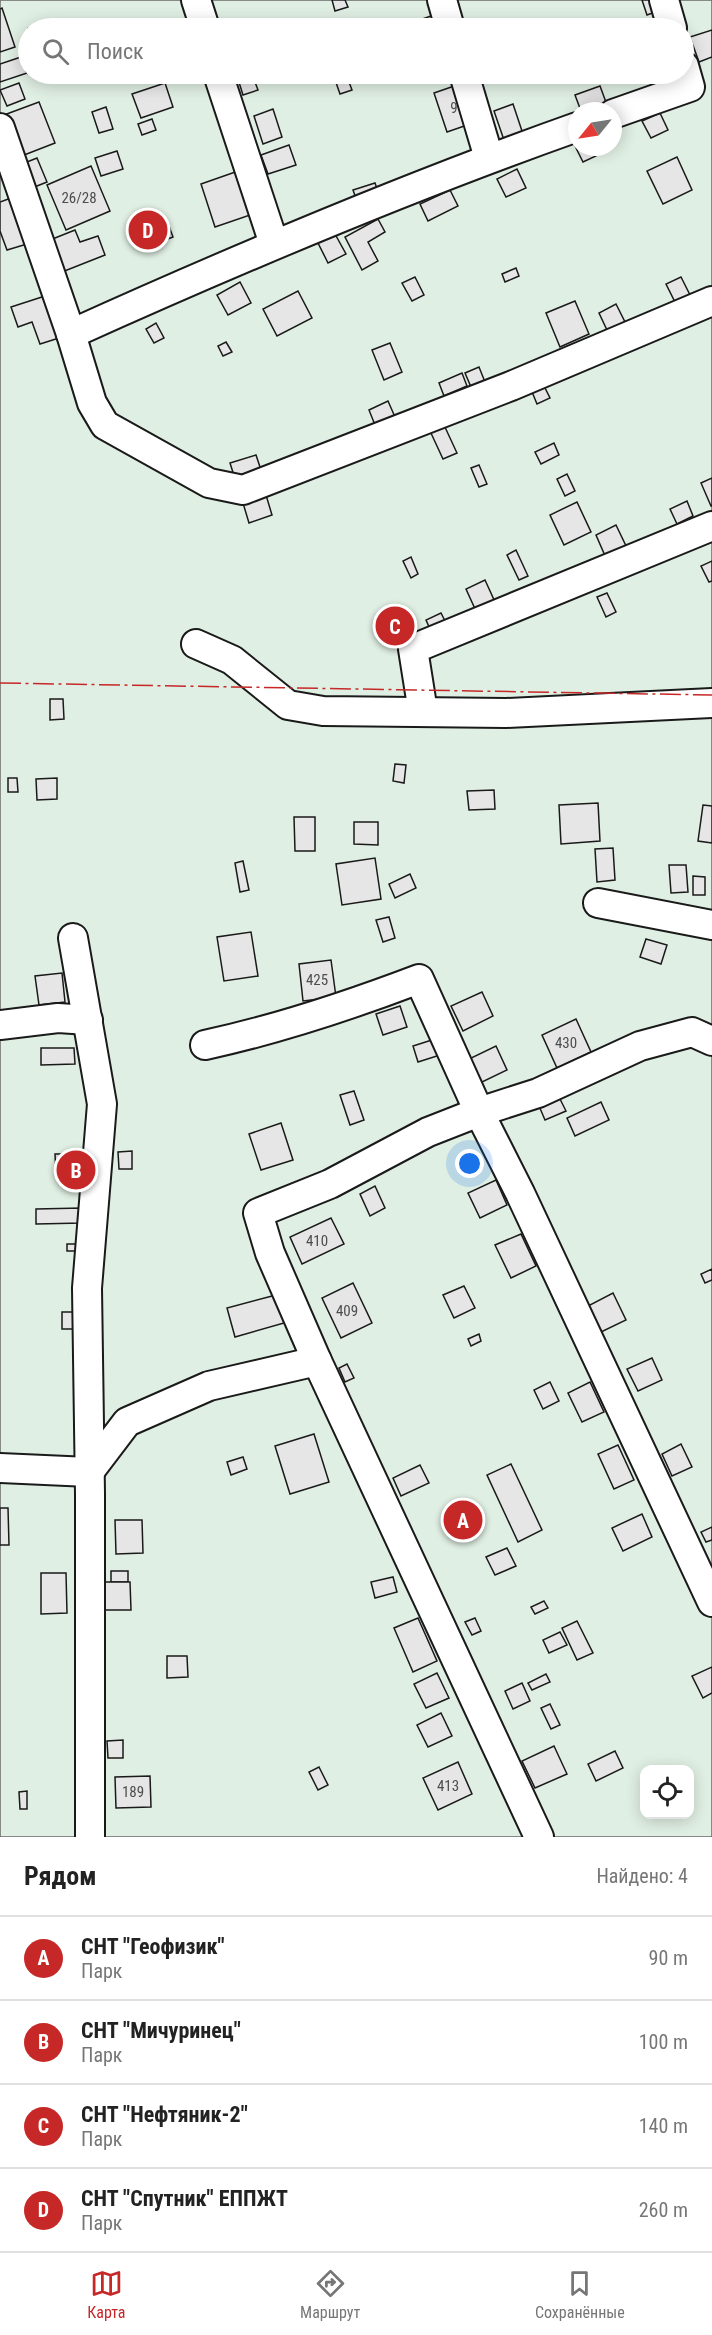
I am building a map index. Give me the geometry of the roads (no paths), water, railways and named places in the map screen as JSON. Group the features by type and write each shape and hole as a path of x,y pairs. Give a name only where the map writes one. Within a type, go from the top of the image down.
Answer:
{"street":[{"path":"196,0 202,18"},
{"path":"442,0 447,18"},
{"path":"664,0 669,18"},
{"path":"221,84 274,244"},
{"path":"467,84 489,158"},
{"path":"622,111 690,87 689,84"},
{"path":"0,128 71,334 92,403 105,425 209,483 243,490 512,386 712,301"},
{"path":"71,334 274,244 489,158 568,130"},
{"path":"423,712 413,648 712,526"},
{"path":"196,644 232,660 288,705 323,711 506,713 712,703"},
{"path":"598,903 712,925"},
{"path":"73,938 102,1104 87,1287 90,1837"},
{"path":"205,1045 266,1032 357,1003 419,979 478,1112 520,1193 712,1602"},
{"path":"0,1024 58,1018 88,1020"},
{"path":"539,1837 317,1361 270,1253 258,1213 330,1184 428,1132 478,1112 538,1093 640,1046 692,1032 712,1041"},
{"path":"89,1472 127,1422 209,1386 317,1361"},
{"path":"0,1468 89,1472"}],"place":[{"name":"СНТ \"Спутник\" ЕППЖТ","path":"148,230"},
{"name":"СНТ \"Нефтяник-2\"","path":"395,626"},
{"name":"СНТ \"Мичуринец\"","path":"76,1170"},
{"name":"СНТ \"Геофизик\"","path":"463,1520"}]}
